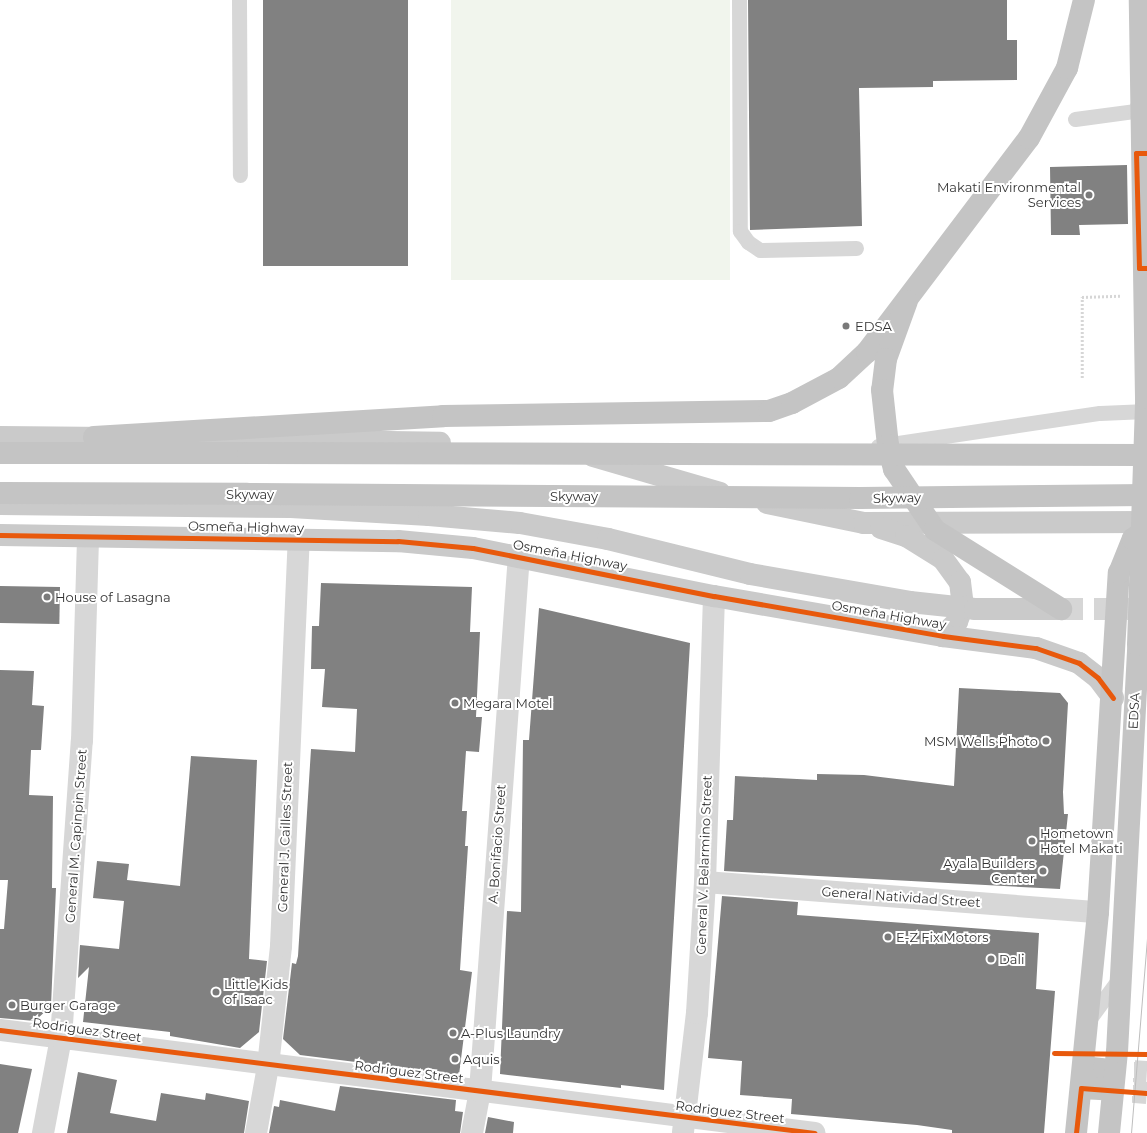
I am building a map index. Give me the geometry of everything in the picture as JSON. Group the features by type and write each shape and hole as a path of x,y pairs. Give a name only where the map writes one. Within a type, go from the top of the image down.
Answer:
{"highway":[{"path":"94,437 443,416 695,414 769,411 822,389 854,367 907,301 1029,138 1067,68 1084,0"},
{"name":"EDSA","path":"1109,1133 1116,1052 1136,677 1146,398 1140,0"},
{"path":"907,301 886,360 882,390 888,445 894,469 935,530 1061,609"},
{"path":"0,453 1147,455"},
{"name":"Skyway","path":"0,493 860,498 1147,495"},
{"path":"1076,1133 1091,1078 1087,1022 1098,912 1107,788 1119,573 1130,544 1147,528"}],"main road":[{"path":"0,437 94,437 559,446 871,447 1147,445"},
{"path":"559,446 700,489 864,523 906,536 943,559 960,582 962,606 957,622 943,636"},
{"name":"Osmeña Highway","path":"0,504 291,507 421,514 520,523 608,538 750,574 895,599 975,609 1061,609"},
{"path":"864,523 1147,522"},
{"name":"Osmeña Highway","path":"0,535 398,541 519,555 714,596 943,636 1060,654 1098,678 1113,698"}],"street":[{"name":"General M. Capinpin Street","path":"43,1133 61,1038 82,741 88,537"},
{"name":"General J. Cailles Street","path":"256,1133 268,1066 281,946 299,539"},
{"name":"A. Bonifacio Street","path":"472,1133 480,1092 519,555"},
{"name":"General V. Belarmino Street","path":"683,1126 697,1013 705,882 714,596"},
{"name":"General Natividad Street","path":"705,882 1098,912"},
{"name":"Rodriguez Street","path":"0,1030 268,1066 480,1092 683,1126 815,1133"}],"lane":[{"path":"239,0 240,175"},
{"path":"739,0 740,231 748,242 760,250 856,248"},
{"path":"1075,119 1135,111 1145,89 1144,0"},
{"path":"871,447 1100,413 1147,411"},
{"path":"1087,1022 1123,973 1136,821 1107,788"}],"path":[{"path":"1082,297 1082,378"}],"shaded area":[{"path":"451,0 730,0 730,280 451,280"}],"building":[{"path":"263,0 408,0 408,266 263,266"},
{"path":"748,0 1007,0 1007,40 1017,40 1017,80 933,81 933,87 859,88 862,226 750,230"},
{"name":"Makati Environmental Services","path":"1127,165 1128,224 1079,225 1080,235 1051,235 1050,167"},
{"path":"321,583 472,587 470,632 480,632 476,717 482,717 479,752 466,751 462,811 467,811 465,846 468,846 460,970 472,972 459,1075 300,1055 283,1039 292,963 296,964 298,956 311,749 355,752 357,709 322,707 325,669 311,669 312,626 319,626"},
{"path":"0,586 60,587 59,624 0,623"},
{"path":"539,608 690,643 664,1090 621,1085 621,1088 500,1074 507,911 521,912 523,740 529,740"},
{"path":"0,670 34,671 32,705 44,706 41,750 31,750 29,795 53,796 52,888 56,888 51,1006 35,1021 0,1018 0,929 4,929 8,880 0,880"},
{"path":"959,688 1060,693 1068,703 1063,792 1064,814 1068,814 1060,889 724,871 727,820 733,820 735,776 817,780 817,774 864,775 954,786"},
{"path":"191,756 257,760 249,959 267,961 259,1032 240,1048 170,1036 170,1032 83,1022 89,967 78,978 80,945 119,949 124,901 93,898 97,861 129,864 127,880 180,886"},
{"path":"722,896 798,902 797,915 1039,933 1036,989 1055,991 1044,1133 952,1133 952,1130 917,1125 791,1114 792,1099 740,1095 742,1061 708,1058"},
{"path":"0,1064 32,1069 18,1133 0,1133"},
{"path":"78,1072 117,1080 110,1113 156,1121 161,1093 205,1100 206,1093 249,1101 244,1133 67,1133"},
{"path":"340,1086 456,1100 455,1111 463,1112 460,1133 269,1133 274,1106 279,1107 280,1100 335,1111"},
{"path":"488,1117 514,1122 513,1133 485,1133"}],"tunnel":[{"path":"1061,609 1136,609"},
{"path":"1101,1069 1147,1072"},
{"path":"1100,1089 1147,1093"}],"tram line":[{"path":"1131,1133 1147,937"}],"cycle path":[{"path":"1147,153 1136,153 1139,268 1147,268"},
{"path":"0,535 398,541 473,548 714,596 943,636 1036,648 1079,663 1098,678 1113,698"},
{"path":"0,1030 815,1133"},
{"path":"1054,1053 1147,1054"},
{"path":"1076,1133 1081,1088 1147,1093"}],"place":[{"name":"Makati Environmental Services","path":"1089,195"},
{"name":"EDSA","path":"846,326"},
{"name":"House of Lasagna","path":"47,597"},
{"name":"Megara Motel","path":"455,703"},
{"name":"MSM Wells Photo","path":"1046,741"},
{"name":"Hometown Hotel Makati","path":"1032,841"},
{"name":"Ayala Builders Center","path":"1043,871"},
{"name":"E-Z Fix Motors","path":"888,937"},
{"name":"Dali","path":"991,959"},
{"name":"Little Kids of Isaac","path":"216,992"},
{"name":"Burger Garage","path":"12,1005"},
{"name":"A-Plus Laundry","path":"453,1033"},
{"name":"Aquis","path":"455,1059"}]}
